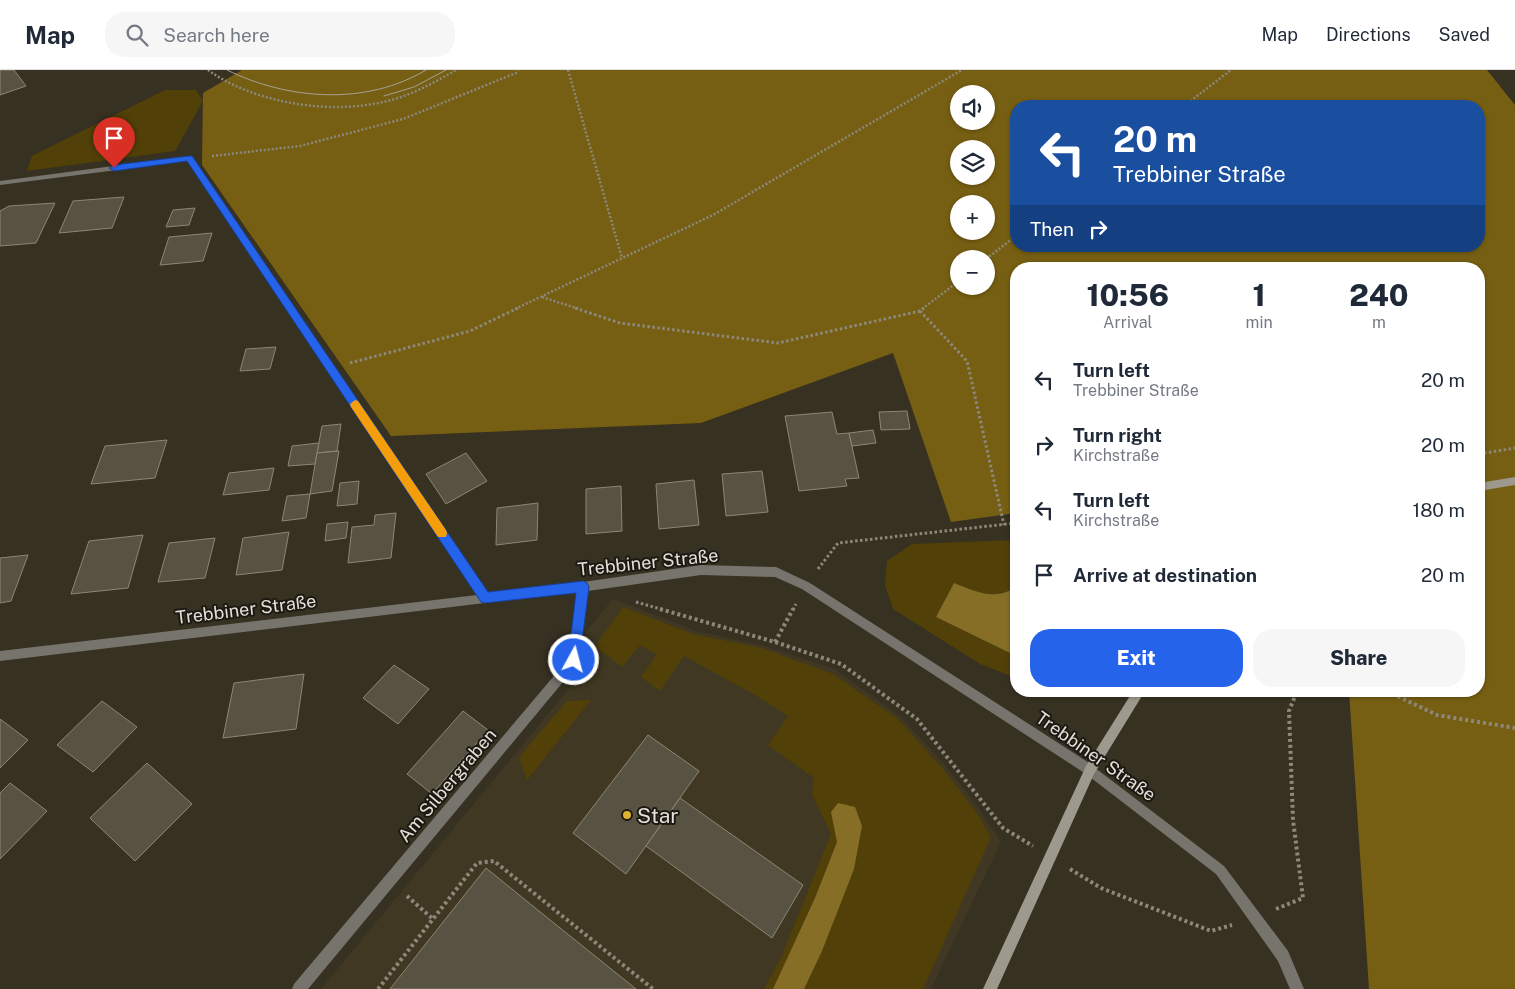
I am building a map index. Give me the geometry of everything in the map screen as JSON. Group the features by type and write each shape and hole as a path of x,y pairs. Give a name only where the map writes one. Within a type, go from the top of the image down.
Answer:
{"main road":[{"path":"1485,486 1515,481"},
{"path":"990,989 1090,770 1135,697"}],"street":[{"path":"0,183 189,158 485,598"},
{"name":"Trebbiner Straße","path":"0,656 583,587 701,570 776,572 806,586 1090,770 1220,870 1282,956 1297,989"},
{"name":"Am Silbergraben","path":"299,989 574,660 583,587"}],"path":[{"path":"208,70 224,82 267,97 310,107 345,108 377,104 414,93 456,70"},
{"path":"189,158 300,146 403,119 516,73 518,70"},
{"path":"568,70 622,258"},
{"path":"330,368 470,331 712,215 962,70"},
{"path":"1192,100 1231,70"},
{"path":"995,252 1010,241"},
{"path":"541,297 620,323 778,343 920,311 950,287"},
{"path":"920,311 967,361 1004,525"},
{"path":"1485,453 1515,448"},
{"path":"775,642 806,586 838,543 1010,524"},
{"path":"631,600 775,642 841,664 918,719 1004,828 1101,888 1211,930 1255,918 1303,898 1293,820 1289,710 1294,697"},
{"path":"1400,697 1437,715 1515,728"},
{"path":"378,989 477,864 494,860 652,989"},
{"path":"390,881 433,919"}],"shaded area":[{"path":"242,70 1487,70 1515,105 1515,989 1369,989 1349,697 1485,697 1485,262 1010,262 1010,514 951,522 893,353 701,423 391,436 202,165 203,93"},
{"path":"165,90 196,90 203,101 175,151 27,171 32,156"},
{"path":"1010,540 1010,590 986,594 954,584 936,617 1010,653 1010,676 980,664 893,609 885,585 887,561 912,544"},
{"path":"954,583 986,594 1010,590 1010,653 936,617"},
{"path":"613,599 696,631 762,645 835,669 901,717 945,765 978,807 1001,842 931,989 321,989 581,674 586,631"},
{"path":"623,607 693,634 762,648 833,674 898,719 943,769 977,813 991,837 923,989 764,989 781,958 831,834 812,794 814,778 768,745 788,716 755,695 684,656 660,691 641,677 657,654 640,645 622,667 595,646"},
{"path":"591,700 527,780 519,757 567,701"},
{"path":"838,803 855,807 862,826 854,869 822,951 804,989 773,989 815,898 837,842 831,812"}],"building":[{"path":"0,70 14,70 26,86 0,95"},
{"path":"124,197 112,228 59,233 73,201"},
{"path":"55,203 36,243 0,246 0,211 9,206"},
{"path":"195,208 189,225 166,227 173,210"},
{"path":"212,233 203,261 160,265 169,237"},
{"path":"276,347 270,369 240,371 246,349"},
{"path":"907,411 910,429 881,430 879,412"},
{"path":"832,412 837,434 849,433 859,478 845,479 847,486 799,491 785,416"},
{"path":"341,424 337,451 317,453 322,426"},
{"path":"873,430 876,443 852,446 849,433"},
{"path":"167,440 155,478 91,484 105,446"},
{"path":"319,443 315,464 288,466 292,446"},
{"path":"339,451 332,491 310,494 317,453"},
{"path":"466,453 487,481 446,504 426,474"},
{"path":"274,468 269,490 223,495 229,473"},
{"path":"762,471 768,512 726,516 722,474"},
{"path":"694,480 699,525 659,529 656,484"},
{"path":"359,481 357,504 337,506 340,483"},
{"path":"621,486 622,531 586,534 586,489"},
{"path":"310,494 306,518 282,521 287,496"},
{"path":"538,503 537,540 496,545 497,508"},
{"path":"396,513 391,558 348,563 352,527 374,525 375,515"},
{"path":"348,522 346,538 325,541 327,524"},
{"path":"289,532 282,570 236,575 243,538"},
{"path":"143,535 128,588 71,594 89,541"},
{"path":"215,538 205,578 158,582 169,543"},
{"path":"28,555 11,601 0,603 0,558"},
{"path":"394,665 429,689 398,724 363,698"},
{"path":"304,674 296,729 223,738 234,683"},
{"path":"102,701 137,727 93,772 57,745"},
{"path":"463,711 488,730 432,794 407,774"},
{"path":"0,719 28,740 0,768"},
{"name":"Star","path":"648,735 699,771 626,874 573,833"},
{"path":"147,763 192,804 135,861 90,818"},
{"path":"10,783 47,811 0,859 0,793"},
{"path":"680,798 803,885 772,938 646,846"},
{"path":"486,868 534,907 636,989 390,989"}],"tram line":[{"path":"227,70 275,88 327,95 353,94 378,89 403,82 426,70"},
{"path":"384,96 414,87 446,70"}],"slow traffic":[{"path":"355,404 442,533"}],"place":[{"name":"Star","path":"627,815"}],"route":[{"path":"114,168 189,158 485,598 583,587 574,660"}]}
